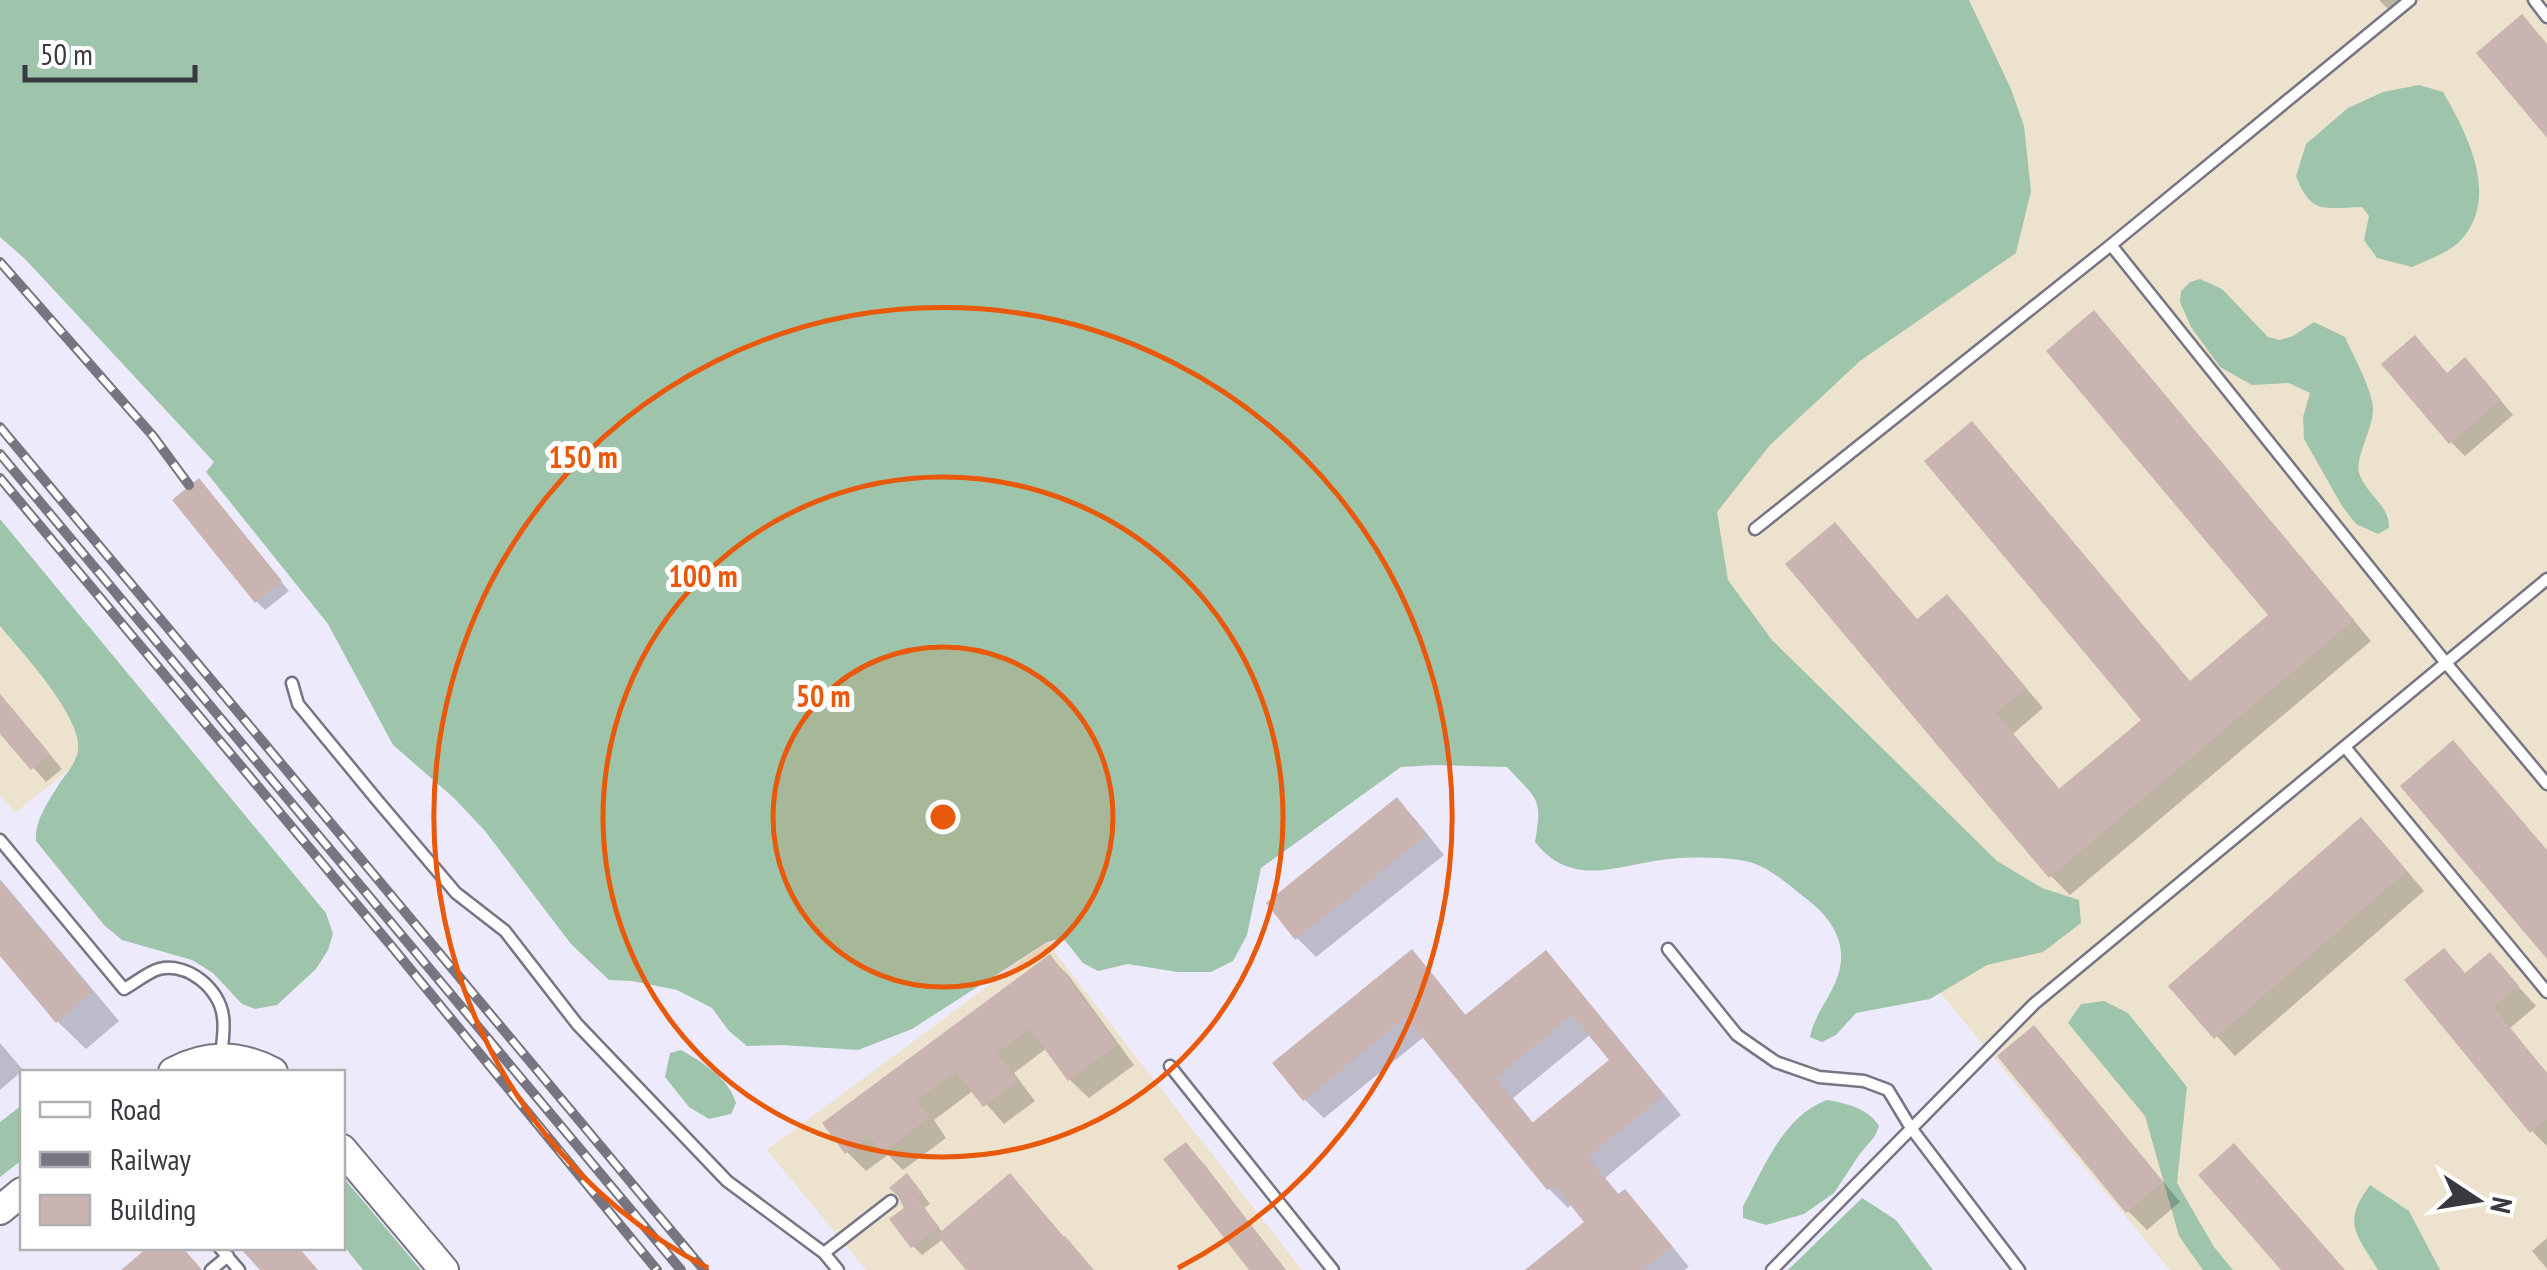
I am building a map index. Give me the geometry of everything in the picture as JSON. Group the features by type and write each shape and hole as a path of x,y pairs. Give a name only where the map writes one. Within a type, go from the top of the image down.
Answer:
{"street":[{"path":"176,1070 187,1064 221,1058 240,1059 268,1070"},
{"path":"345,1153 444,1270"},
{"path":"0,1210 20,1194"}],"lane":[{"path":"1755,529 2410,0"},
{"path":"2534,0 2547,17"},
{"path":"2111,245 2547,784"},
{"path":"1772,1270 2034,1004 2547,579"},
{"path":"292,683 298,704 456,893 505,931 578,1024 727,1181 824,1254 838,1270"},
{"path":"2345,747 2547,992"},
{"path":"0,840 124,989 158,970 176,969 197,977 214,992 224,1014 221,1058"},
{"path":"1668,948 1737,1035 1776,1062 1819,1077 1864,1081 1888,1090 1911,1128 2020,1270"},
{"path":"1170,1066 1333,1270"},
{"path":"824,1254 891,1201"},
{"path":"212,1270 224,1252 239,1270"}],"shaded area":[{"path":"1767,0 2547,0 2547,1270 2170,1270 1372,307"},
{"path":"0,587 119,729 15,813 0,795"},
{"path":"1047,942 1302,1270 866,1270 767,1150"}],"green space":[{"path":"0,0 1969,0 2024,126 2031,191 2016,253 1860,361 1770,445 1717,512 1728,580 1772,640 1997,861 2042,888 2079,900 2081,923 2043,952 1987,965 1930,999 1856,1013 1836,1035 1822,1042 1810,1037 1838,976 1840,945 1823,914 1774,874 1748,862 1713,858 1669,859 1598,870 1565,866 1535,842 1538,807 1507,767 1401,767 1261,868 1247,935 1233,961 1211,972 1177,972 1128,964 1098,971 1083,963 1063,938 1047,942 912,1029 858,1050 747,1046 729,1031 712,1008 677,990 609,980 571,944 485,831 393,745 328,624 206,472 214,462 0,237"},
{"path":"2419,85 2443,92 2470,146 2479,186 2472,223 2461,240 2412,267 2377,258 2364,240 2369,216 2362,207 2320,207 2307,197 2296,176 2306,144 2348,108 2383,92"},
{"path":"2200,279 2222,289 2268,337 2280,340 2293,336 2314,322 2345,337 2367,384 2373,411 2359,473 2386,513 2389,528 2378,534 2356,524 2342,506 2304,439 2303,417 2310,393 2289,383 2252,385 2220,367 2191,327 2180,302 2181,291"},
{"path":"0,519 326,913 333,934 328,950 316,969 277,1005 255,1009 242,1004 213,973 192,960 122,940 104,925 36,841 43,811 76,759 77,737 49,685 0,626"},
{"path":"2104,1001 2128,1013 2187,1087 2177,1183 2214,1247 2233,1270 2203,1270 2179,1236 2145,1116 2068,1023 2081,1004"},
{"path":"681,1050 721,1078 736,1103 731,1114 709,1119 689,1107 665,1077 670,1053"},
{"path":"1827,1100 1869,1115 1879,1126 1875,1136 1834,1193 1804,1214 1766,1225 1743,1218 1743,1206 1776,1145 1798,1118"},
{"path":"20,1107 20,1162 0,1177 0,1122"},
{"path":"345,1179 421,1270 363,1270 345,1248"},
{"path":"2370,1185 2409,1211 2440,1270 2378,1270 2359,1238 2354,1220"},
{"path":"1862,1198 1896,1220 1933,1270 1788,1270"}],"building":[{"path":"2522,14 2547,44 2547,138 2476,53"},
{"path":"2094,310 2354,620 2049,878 1785,564 1835,522 1917,619 1947,594 2026,688 1996,713 2059,789 2141,720 1924,461 1972,421 2190,681 2268,615 2046,351"},
{"path":"2415,335 2447,373 2465,357 2501,400 2449,444 2381,364"},
{"path":"199,478 282,581 255,603 172,500"},
{"path":"0,694 50,754 31,770 0,734"},
{"path":"2453,740 2547,850 2547,959 2400,786"},
{"path":"1397,797 1427,835 1295,940 1266,903"},
{"path":"2361,817 2407,871 2214,1039 2168,986"},
{"path":"0,881 93,992 56,1023 0,956"},
{"path":"2444,948 2465,973 2490,952 2519,986 2493,1007 2547,1073 2547,1119 2530,1133 2404,980"},
{"path":"1412,949 1465,1015 1546,950 1664,1095 1588,1157 1618,1194 1625,1189 1672,1246 1643,1270 1525,1270 1584,1222 1554,1185 1547,1190 1406,1017 1303,1101 1272,1063","holes":["1572,1015 1609,1060 1532,1123 1496,1078"]},
{"path":"1050,954 1117,1045 1068,1081 1030,1029 997,1053 1018,1081 983,1107 956,1071 917,1100 929,1118 882,1153 870,1136 845,1154 822,1123"},
{"path":"2034,1025 2163,1182 2126,1213 1997,1056"},
{"path":"1186,1142 1285,1270 1249,1270 1163,1159"},
{"path":"2234,1143 2345,1270 2281,1270 2198,1175"},
{"path":"907,1173 923,1194 917,1198 939,1227 911,1248 889,1219 904,1208 889,1188"},
{"path":"1010,1173 1094,1270 966,1270 937,1235"},
{"path":"145,1250 185,1250 202,1270 121,1270"},
{"path":"242,1250 301,1250 318,1270 260,1270"}],"railway":[{"path":"0,262 153,436 189,485"},
{"path":"0,427 704,1270"},
{"path":"0,454 681,1270"},
{"path":"0,478 657,1270"}]}
